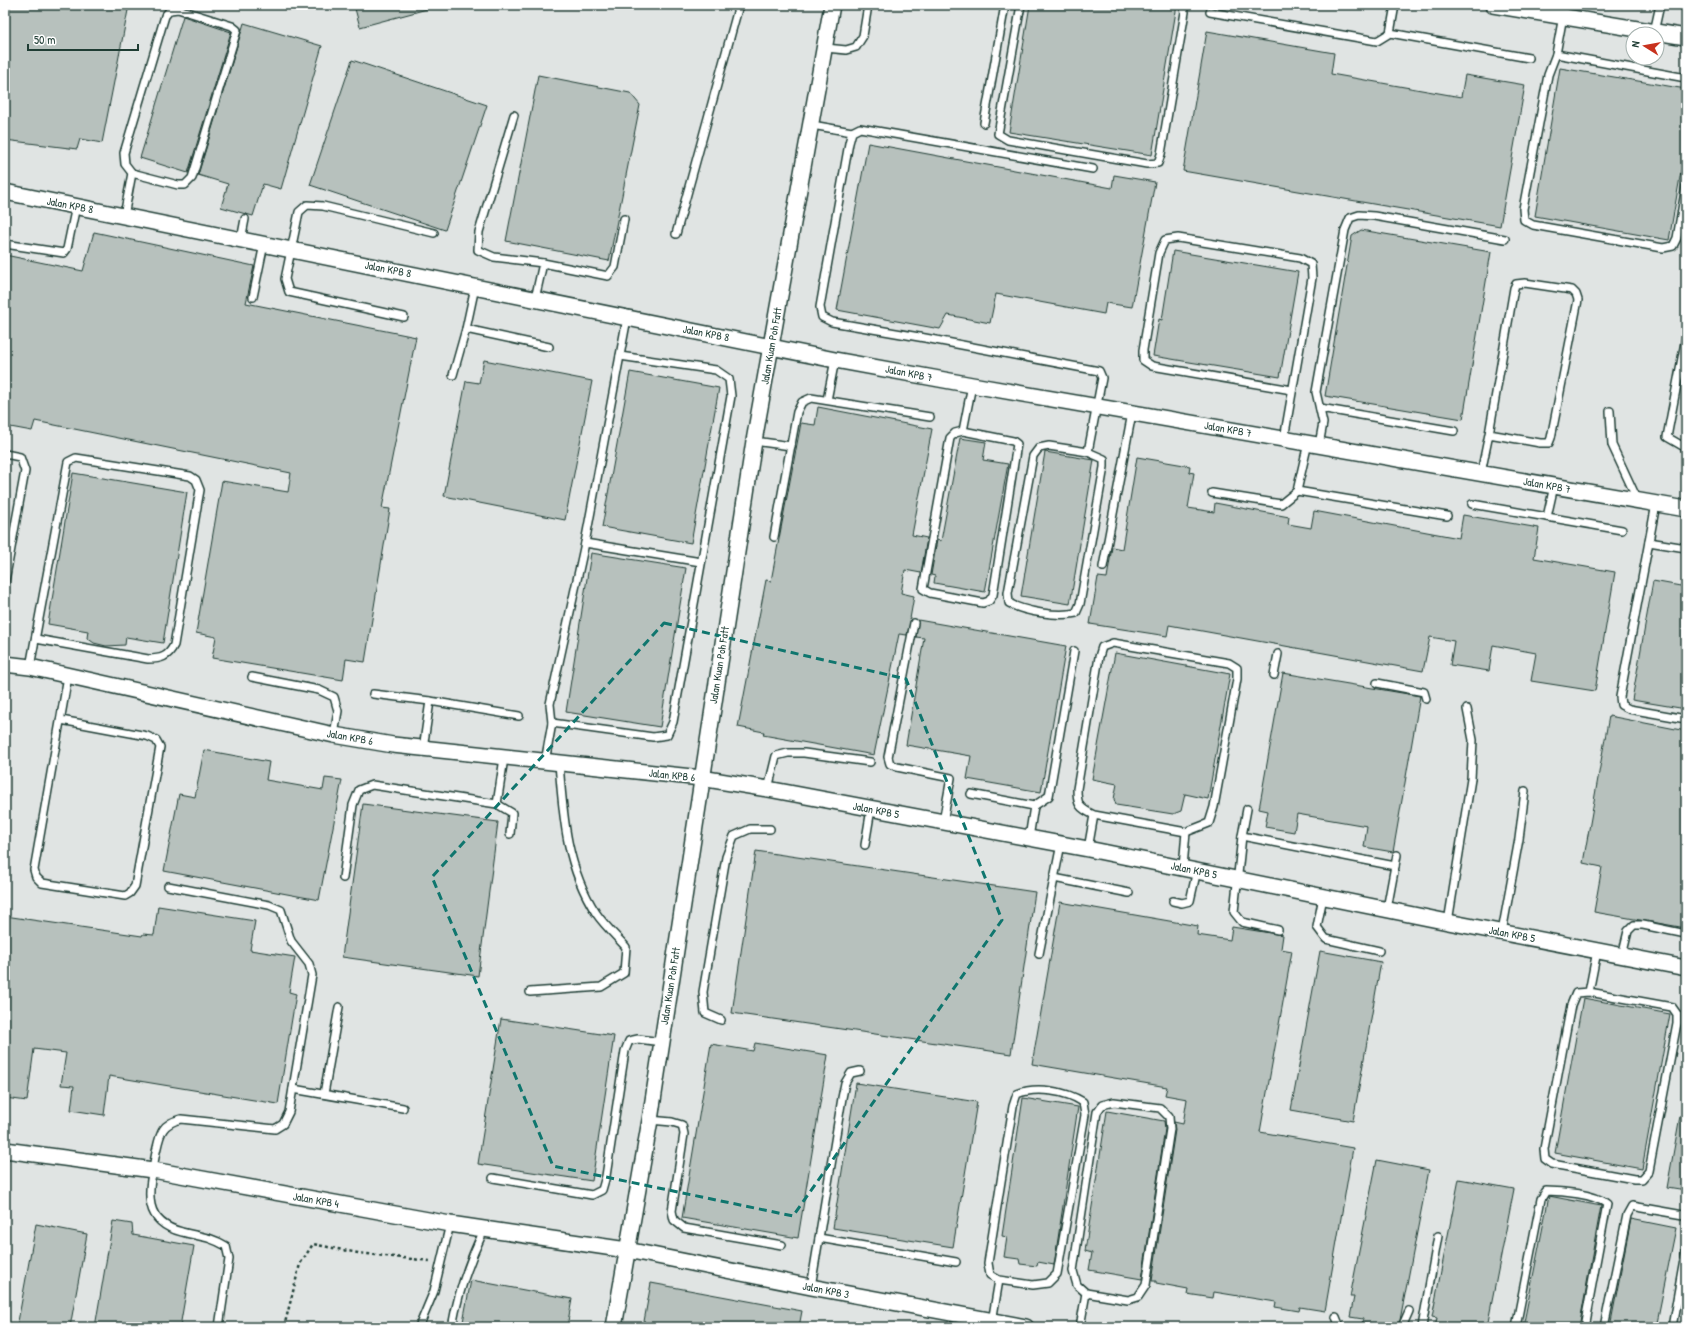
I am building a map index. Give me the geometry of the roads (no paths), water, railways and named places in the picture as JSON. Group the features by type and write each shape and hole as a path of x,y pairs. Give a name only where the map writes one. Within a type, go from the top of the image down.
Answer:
{"street":[{"name":"Jalan Kuan Poh Fatt","path":"614,1327 650,1120 701,778 754,441 826,48 832,5"},
{"path":"1493,5 1564,11 1628,26"},
{"path":"1665,34 1686,37"},
{"name":"Jalan KPB 8","path":"5,192 771,346"},
{"name":"Jalan KPB 7","path":"771,346 835,360 972,385 1686,509"},
{"name":"Jalan KPB 6","path":"5,664 30,667 334,735 423,749 701,778"},
{"name":"Jalan KPB 5","path":"701,778 768,789 1182,867 1323,897 1686,968"},
{"name":"Jalan KPB 4","path":"5,1150 153,1170 484,1230 627,1250"},
{"name":"Jalan KPB 3","path":"627,1250 992,1324 1026,1327"}],"lane":[{"path":"676,234 739,5"},
{"path":"826,48 846,50 856,47 863,36 868,5"},
{"path":"984,123 1005,5"},
{"path":"1021,5 998,134 1008,140 1147,164 1158,164 1161,154 1184,12 1183,5"},
{"path":"1390,33 1395,5"},
{"path":"1655,26 1660,5"},
{"path":"124,216 132,173 125,164 124,153 165,16 170,10 178,9 232,26 237,30 235,38 192,178 185,185 178,185 132,173"},
{"path":"1564,11 1556,54 1548,75 1523,209 1524,220 1534,225 1663,248 1674,246 1677,238 1686,186"},
{"path":"1210,12 1377,41 1390,33 1529,58"},
{"path":"1556,54 1686,78"},
{"path":"514,115 479,232 478,250 494,257 542,263 608,276 614,267 624,219"},
{"path":"812,125 852,132 860,128 1093,169"},
{"path":"852,132 820,307 822,317 832,322 1099,371 1102,378 1088,452"},
{"path":"404,317 290,292 285,279 299,212 307,205 323,206 434,233"},
{"path":"5,244 64,253 67,250 76,206"},
{"path":"1212,493 1281,504 1297,491 1323,424 1316,392 1345,230 1350,218 1359,215 1374,216 1504,239"},
{"path":"241,240 245,219"},
{"path":"1284,439 1312,278 1311,264 1300,258 1178,238 1165,240 1159,252 1143,350 1144,360 1152,366 1292,390"},
{"path":"253,297 264,244"},
{"path":"535,299 542,263"},
{"path":"1481,473 1490,434 1514,288 1516,284 1525,283 1572,290 1576,294 1578,300 1552,438 1549,443 1540,443 1490,434"},
{"path":"453,375 466,329 475,287"},
{"path":"530,992 601,987 624,973 626,947 596,913 575,872 564,829 552,762 552,723 550,704 585,543 627,318"},
{"path":"466,329 549,347"},
{"path":"1686,337 1667,437 1686,448"},
{"path":"552,723 653,737 667,735 673,722 731,396 729,379 716,370 620,356"},
{"path":"827,400 835,360"},
{"path":"963,431 972,385"},
{"path":"774,537 797,412 802,402 811,398 930,417"},
{"path":"1320,408 1454,431"},
{"path":"1610,411 1612,445 1638,501"},
{"path":"1103,567 1132,413"},
{"path":"963,431 1013,440 1017,444 993,595 989,601 983,603 930,593 923,589 950,438 955,432 963,431"},
{"path":"754,441 791,446"},
{"path":"1049,446 1088,452 1104,459 1104,467 1080,604 1076,613 1066,615 1018,608 1009,603 1008,593 1033,456 1039,448 1049,446"},
{"path":"5,454 20,457 26,470 5,582"},
{"path":"30,667 68,462 76,458 190,476 196,480 200,490 174,645 170,653 160,659 148,659 36,639"},
{"path":"1547,517 1554,486"},
{"path":"1297,491 1447,516"},
{"path":"1472,504 1622,530"},
{"path":"1656,504 1620,697 1621,705 1629,709 1686,719"},
{"path":"1649,542 1686,548"},
{"path":"585,543 701,562"},
{"path":"914,623 888,757 890,764 897,767 951,778 943,822"},
{"path":"1113,643 1229,663 1237,668 1237,679 1214,807 1209,823 1186,832 1094,814 1084,810 1077,802 1077,789 1099,657 1102,647 1113,643"},
{"path":"971,794 1034,806 1049,796 1074,651"},
{"path":"1274,675 1278,654"},
{"path":"61,720 147,736 156,740 160,747 135,886 130,893 125,896 42,883 36,877 34,870 68,676"},
{"path":"252,677 319,690 334,697 338,711 334,735"},
{"path":"1377,683 1424,692 1426,699"},
{"path":"373,694 430,701 519,716"},
{"path":"423,749 430,701"},
{"path":"1448,922 1471,779 1473,740 1467,709"},
{"path":"768,789 776,756 788,753 804,753 870,762"},
{"path":"497,804 504,758"},
{"path":"343,878 353,805 359,790 372,785 497,804 512,813 510,834"},
{"path":"1502,932 1519,839 1525,791"},
{"path":"1029,838 1034,806"},
{"path":"865,845 871,809"},
{"path":"1247,809 1236,879 1234,912 1242,922 1278,930"},
{"path":"1088,849 1094,814"},
{"path":"720,1020 705,1012 703,992 726,857 734,836 750,828 770,829"},
{"path":"1182,867 1186,832"},
{"path":"1242,836 1395,866"},
{"path":"1039,954 1061,844"},
{"path":"1387,909 1397,855"},
{"path":"1173,901 1182,903 1190,901 1197,870"},
{"path":"1054,878 1129,893"},
{"path":"168,886 269,905 281,910 291,941 309,964 312,975 289,1112 284,1124 275,1129 181,1119 171,1121 163,1127 159,1138 149,1202 158,1220 181,1232 213,1238 226,1246 229,1259 219,1327"},
{"path":"1323,897 1317,927 1326,940 1379,952"},
{"path":"1622,956 1628,931 1634,925 1643,925 1686,934"},
{"path":"1589,992 1596,951"},
{"path":"1589,992 1672,1007 1677,1014 1677,1023 1649,1171 1642,1179 1634,1180 1552,1164 1544,1159 1544,1149 1571,1005 1576,993 1589,992"},
{"path":"324,1094 339,1007"},
{"path":"493,1178 592,1195 602,1190 606,1176 625,1051 629,1041 638,1039 662,1042"},
{"path":"811,1287 845,1083 851,1073 860,1071"},
{"path":"293,1089 403,1108"},
{"path":"1027,1090 1049,1091 1074,1096 1083,1102 1085,1115 1057,1274 1048,1283 1033,1285 999,1280 990,1276 988,1263 1013,1106 1017,1094 1027,1090"},
{"path":"1114,1102 1160,1108 1169,1117 1170,1129 1146,1285 1138,1296 1128,1300 1086,1293 1077,1285 1073,1271 1097,1112 1102,1105 1114,1102"},
{"path":"650,1120 672,1122 682,1125 684,1134 672,1211 674,1220 684,1228 782,1245"},
{"path":"1516,1327 1541,1200 1546,1191 1600,1198 1607,1204 1584,1327"},
{"path":"1604,1327 1627,1215 1632,1206 1684,1215 1686,1218"},
{"path":"419,1327 434,1291 450,1224"},
{"path":"452,1327 457,1301 471,1256 484,1230"},
{"path":"1422,1327 1438,1236"},
{"path":"819,1238 956,1262"},
{"path":"1672,1327 1686,1249"},
{"path":"992,1324 999,1280"},
{"path":"1080,1327 1086,1293"},
{"path":"1402,1327 1409,1311"},
{"path":"1336,1317 1340,1327"}]}
